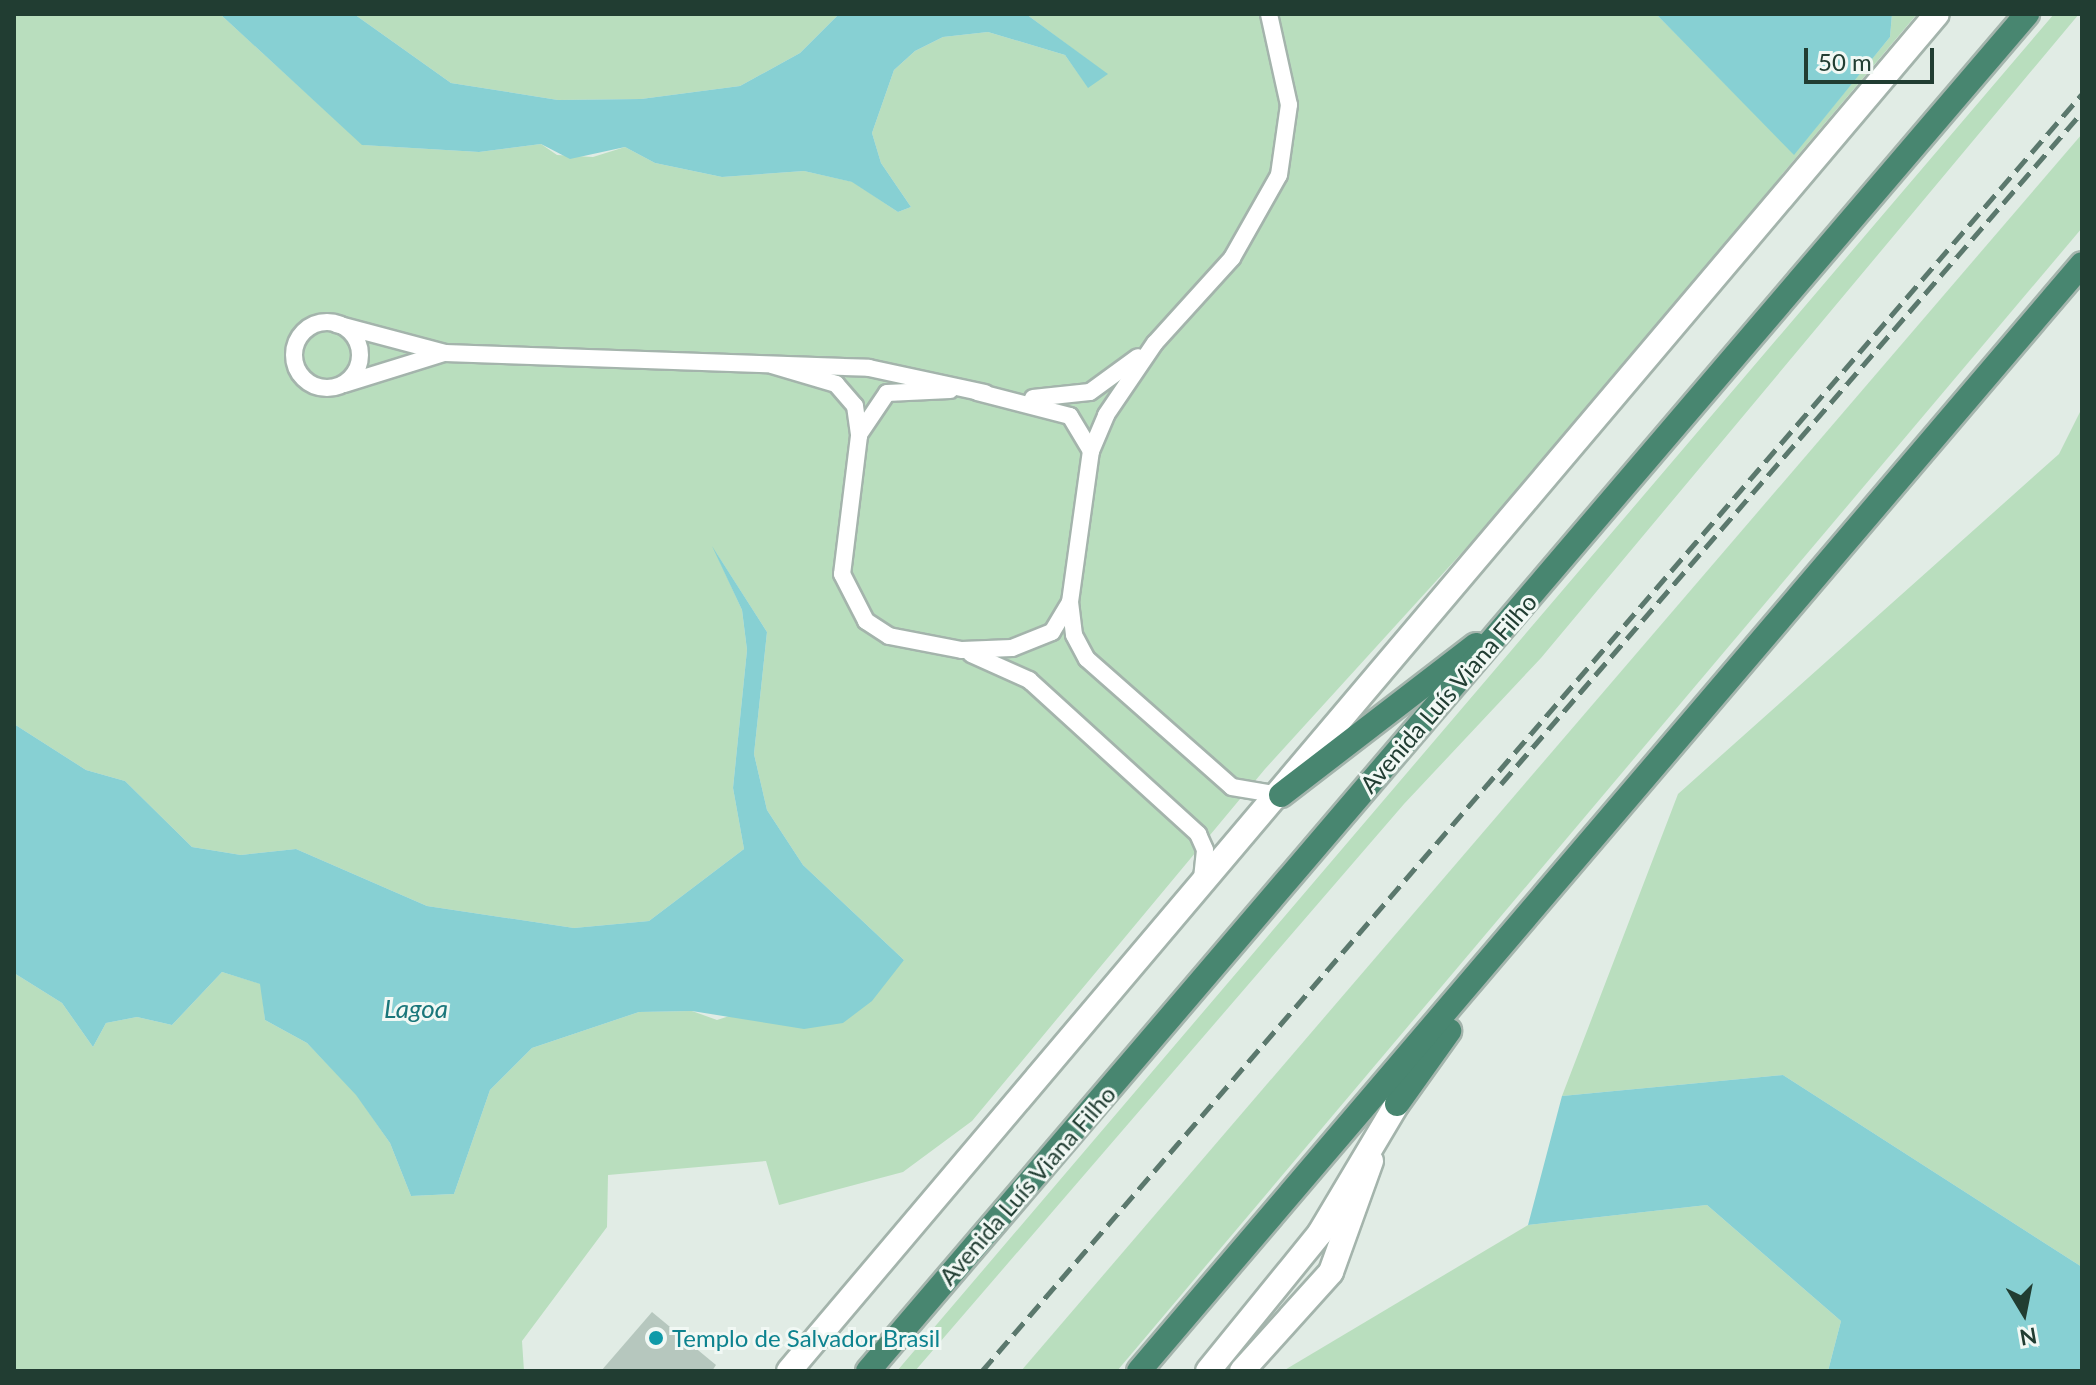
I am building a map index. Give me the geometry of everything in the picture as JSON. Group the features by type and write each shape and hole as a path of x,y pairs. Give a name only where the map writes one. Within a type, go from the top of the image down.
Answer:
{"highway":[{"name":"Avenida Luís Viana Filho","path":"868,1371 2027,14"},
{"path":"1139,1371 2082,264"},
{"path":"1281,795 1516,614"},
{"path":"1397,1104 1539,904"}],"main road":[{"path":"789,1371 1281,795 1937,14"},
{"path":"1208,1371 1320,1233 1397,1104"},
{"path":"1242,1371 1331,1272 1397,1104"}],"street":[{"path":"1269,14 1289,105 1279,175 1232,258 1155,343 1117,396 1091,451 1070,602 1074,635 1087,659 1232,787 1281,795"},
{"path":"445,353 343,384 311,385 293,357 306,329 336,324 445,353 772,365 929,376 985,393"},
{"path":"336,324 354,336 360,357 343,384"},
{"path":"1017,398 1090,392 1155,343"},
{"path":"772,365 843,388 859,436"},
{"path":"1091,451 1070,416 1017,398 985,393 897,389 879,400 859,436 841,556 849,596 866,621 889,636 962,650 1029,680 1198,834 1205,850 1200,889"},
{"path":"962,650 1042,638 1070,602"}],"green space":[{"path":"14,14 220,14 363,145 479,152 541,144 557,155 593,157 625,147 655,163 722,177 804,171 853,182 898,212 911,207 881,163 872,133 894,70 915,51 943,37 988,32 1065,55 1088,87 1107,74 1026,14 1656,14 1794,154 1890,37 1892,14 1917,14 1783,173 1681,312 1265,769 972,1121 903,1172 779,1205 766,1161 608,1175 607,1227 522,1341 524,1371 14,1371 14,973 62,1003 93,1047 106,1023 137,1017 172,1025 222,972 261,984 265,1020 307,1043 356,1094 390,1143 411,1196 454,1194 490,1090 532,1048 639,1012 692,1011 717,1020 904,960 803,865 767,810 754,754 767,632 715,551 742,610 747,650 733,788 744,849 649,921 574,928 427,906 296,849 241,855 192,847 125,781 86,770 14,724"},
{"path":"354,14 839,14 800,53 740,86 641,99 558,100 451,83"},
{"path":"2054,14 2079,14 1541,658 1404,804 915,1371 897,1371"},
{"path":"2082,134 2082,228 1117,1371 1021,1371"},
{"path":"2082,408 2082,1267 1783,1075 1562,1096 1678,794 2059,454"},
{"path":"1707,1205 1841,1321 1828,1371 1283,1371 1528,1225"}],"water":[{"path":"220,14 354,14 451,83 558,100 641,99 740,86 800,53 839,14 1026,14 1108,74 1088,88 1065,55 988,32 943,37 915,51 894,70 872,133 881,163 911,207 898,212 852,182 804,171 722,177 655,163 625,147 570,159 541,144 479,152 362,145"},
{"path":"1656,14 1892,14 1890,37 1794,155"},
{"name":"Lagoa","path":"712,546 767,632 754,754 767,810 803,865 904,960 872,1001 843,1023 804,1029 692,1011 639,1012 532,1048 490,1090 454,1194 411,1196 390,1143 356,1095 307,1043 265,1020 260,984 222,972 172,1025 137,1017 106,1023 93,1047 62,1003 14,973 14,724 86,770 125,781 192,847 241,855 296,849 427,906 574,928 649,921 744,849 733,788 747,650 742,610"},
{"path":"1783,1075 2082,1267 2082,1371 1828,1371 1841,1321 1707,1205 1528,1225 1562,1096"}],"building":[{"name":"Templo de Salvador Brasil","path":"652,1312 716,1365 712,1371 601,1371"}],"railway":[{"path":"982,1371 2082,94"},
{"path":"1501,784 2082,112"}],"place":[{"name":"Templo de Salvador Brasil","path":"656,1338"}]}
